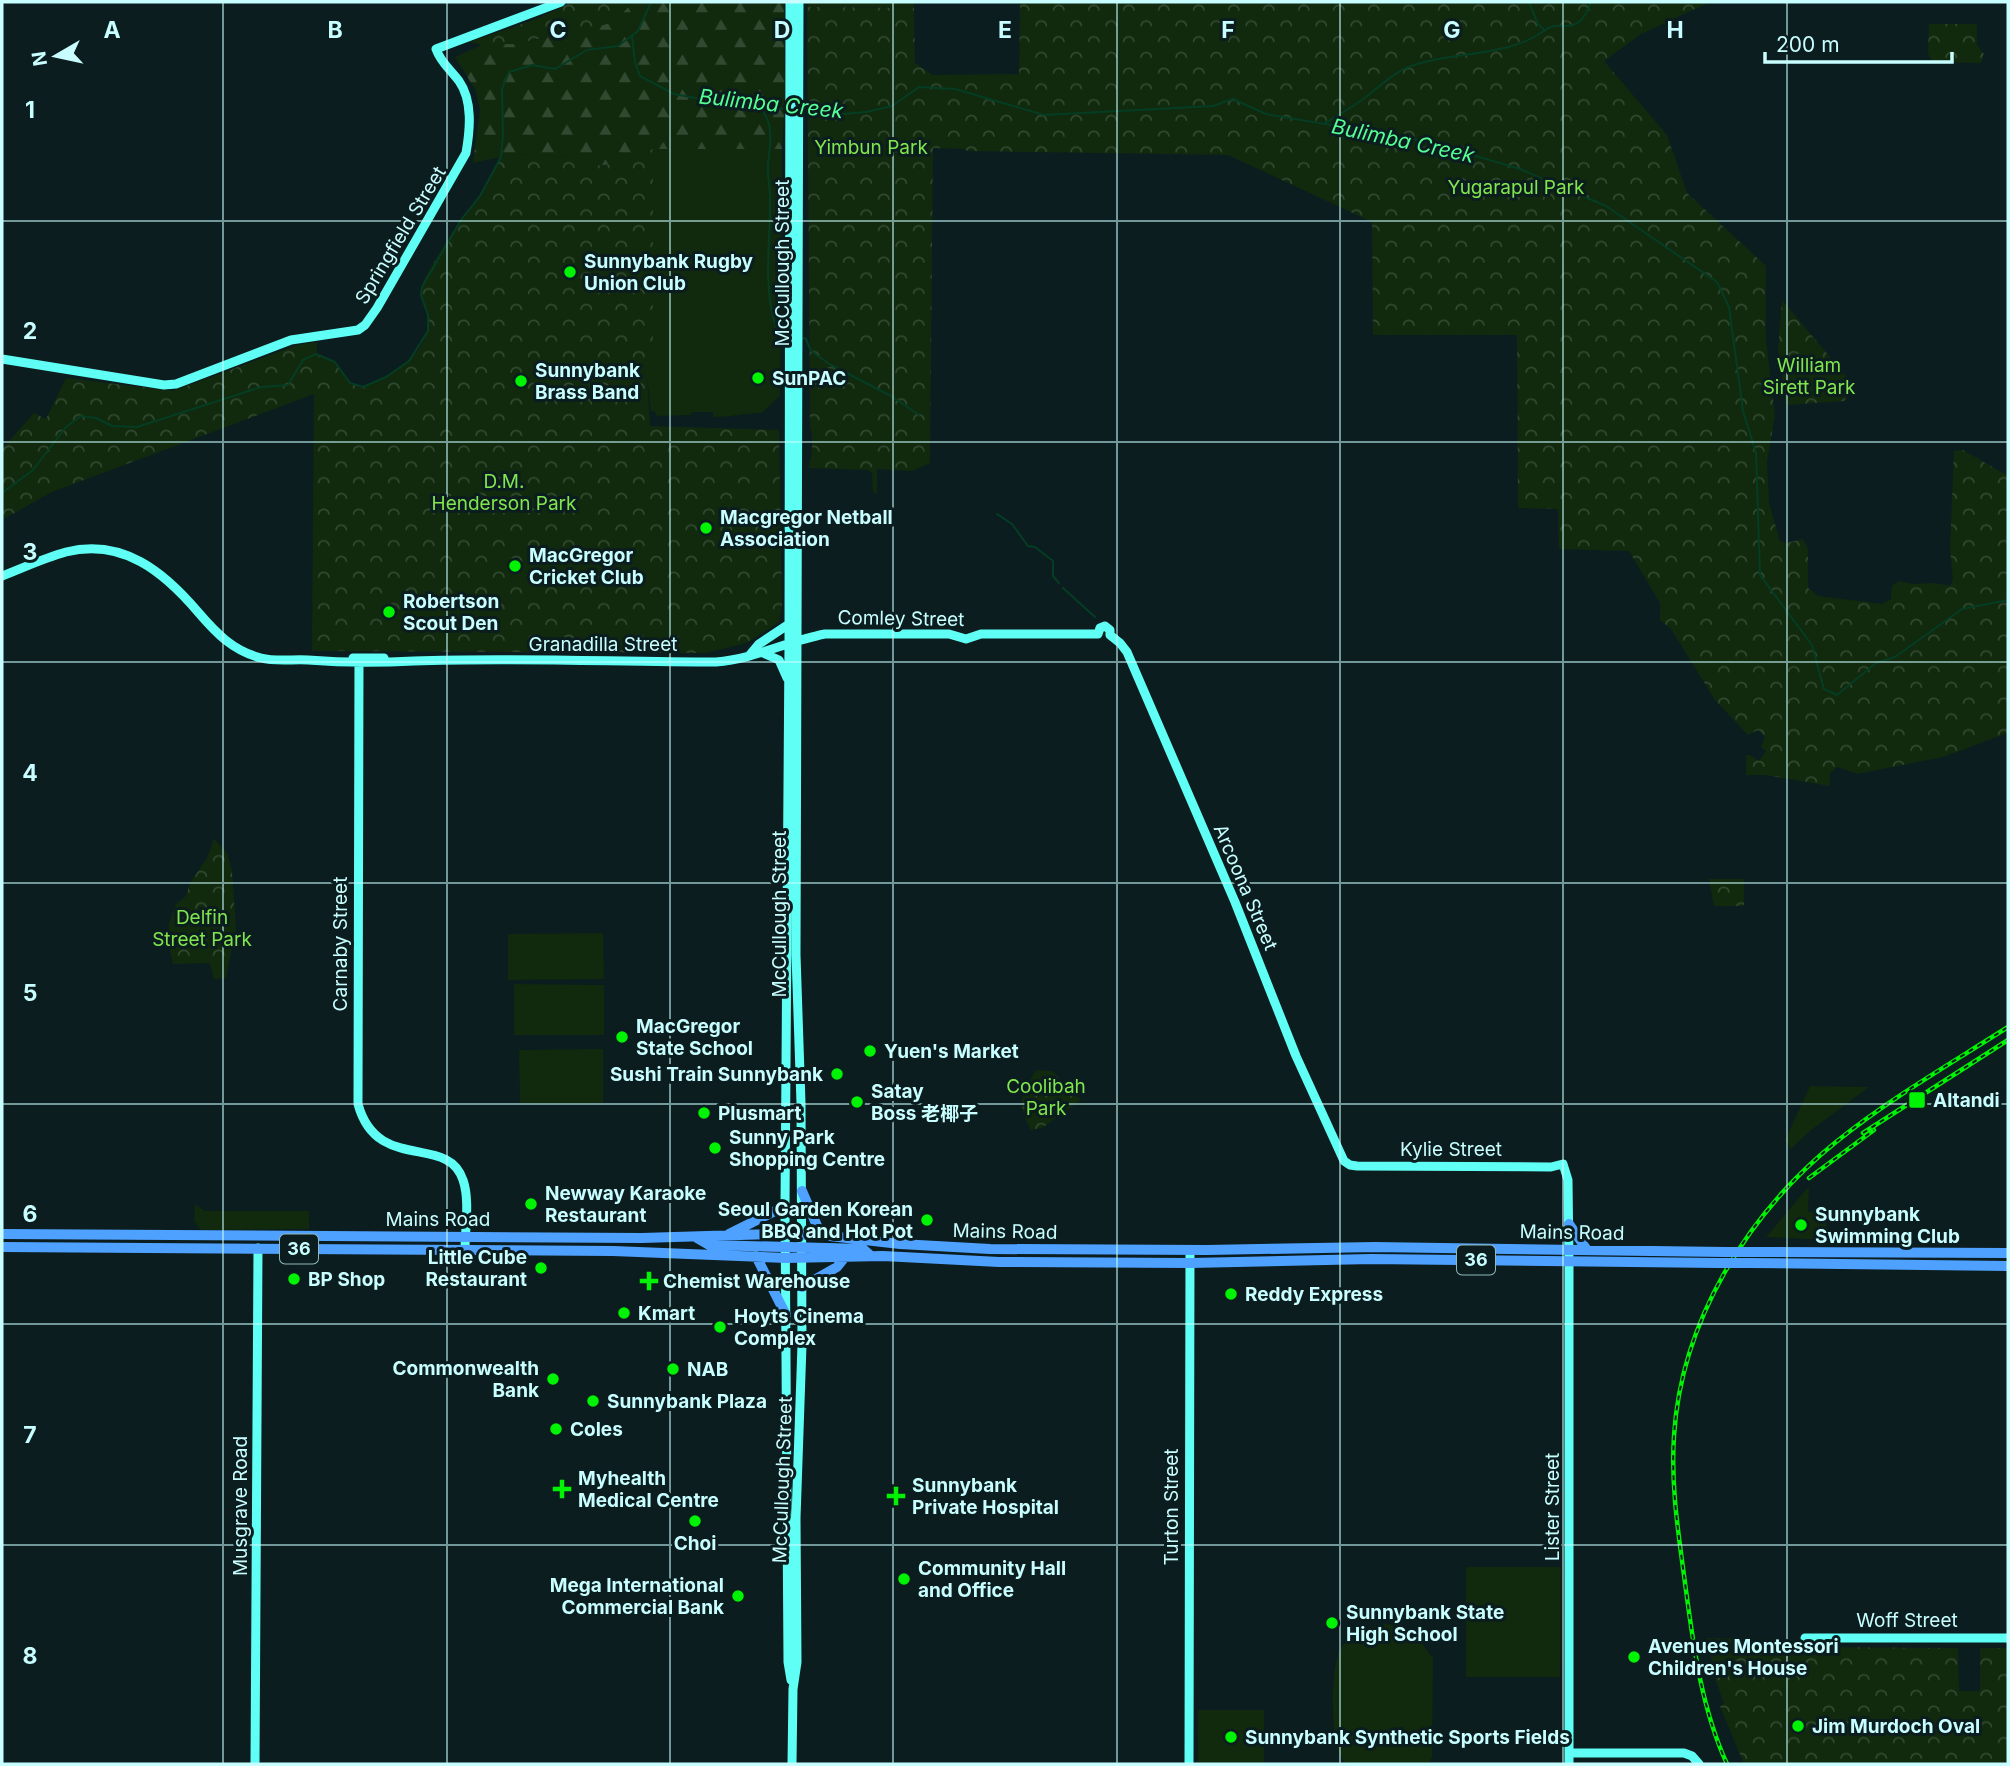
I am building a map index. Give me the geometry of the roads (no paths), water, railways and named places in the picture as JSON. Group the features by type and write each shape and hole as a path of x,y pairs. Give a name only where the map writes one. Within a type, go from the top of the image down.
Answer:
{"main road":[{"path":"802,1191 821,1235"},
{"path":"727,1236 785,1206"},
{"path":"1569,1224 1587,1250"},
{"name":"Mains Road","path":"2,1234 727,1236 786,1246 802,1258 871,1256 999,1262 1190,1263 1339,1259 2008,1266"},
{"name":"Mains Road","path":"802,1240 821,1235 968,1248 1190,1250 1339,1247 2008,1253"},
{"path":"696,1237 709,1245 786,1246 802,1240 863,1249 871,1256"},
{"name":"Mains Road","path":"2,1247 614,1251 756,1256 786,1246"},
{"path":"1339,1247 1339,1259"},
{"path":"756,1256 786,1315"},
{"path":"802,1287 837,1267 845,1257"}],"street":[{"name":"Springfield Street","path":"2,359 176,384 291,340 347,333 365,325 466,153 469,125 465,92 460,82 441,62 436,48 561,2"},
{"name":"McCullough Street","path":"790,2 789,624 794,643 796,956 802,1191 802,1382 796,1518 797,1661 793,1689 792,1764"},
{"name":"McCullough Street","path":"793,1689 788,1662 785,1206 789,685 798,610 799,2"},
{"name":"Granadilla Street","path":"2,576 69,551 94,550 125,555 152,567 167,578 231,646 262,659 716,662 748,658 794,643"},
{"path":"798,610 815,636"},
{"path":"748,658 759,644 789,624"},
{"name":"Comley Street","path":"794,643 815,636 949,634 966,639 981,634 1098,634 1104,639 1110,635"},
{"name":"Arcoona Street","path":"1110,635 1127,652 1235,902 1296,1056 1342,1157"},
{"path":"763,653 779,660 789,685"},
{"name":"Carnaby Street","path":"359,661 358,1104 365,1122 380,1140 400,1149 439,1156 457,1167 465,1187 465,1237"},
{"name":"Kylie Street","path":"1342,1157 1348,1164 1357,1166 1551,1167 1563,1164"},
{"name":"Lister Street","path":"1563,1164 1568,1180 1569,1224 1569,1764"},
{"path":"465,1237 465,1250"},
{"name":"Musgrave Road","path":"255,1764 258,1248"},
{"name":"Turton Street","path":"1189,1764 1190,1250"},
{"name":"Woff Street","path":"1805,1638 2008,1638"},
{"path":"1569,1753 1684,1753 1692,1756 1699,1764"}],"waterway":[{"path":"2,493 33,470 66,427 81,416 96,418 112,426 137,427 261,387 288,385 303,360 316,354 335,362 350,383 363,387 386,377 409,361 428,331 428,315 421,295 422,287 461,220 480,196 501,157 502,89 509,72 532,65 555,69 587,50 618,46 638,31 651,2"},
{"path":"1529,2 1538,24 1545,31"},
{"path":"1325,123 1406,68 1423,62 1513,46 1551,27 1575,24 1586,14 1591,2"},
{"name":"Bulimba Creek","path":"632,36 635,62 640,76 674,94 721,103 786,109"},
{"name":"Bulimba Creek","path":"803,110 843,114 866,112 892,106 919,87 955,89 1044,115 1213,106 1233,99 1266,114 1425,141 1520,169 1606,206 1717,282 1729,307 1743,411 1756,453 1760,575 1812,645 1824,689 1837,695 1876,663 1895,657 1962,609 2008,600"},
{"path":"760,108 770,128 769,295 776,327 785,330"},
{"path":"803,338 811,351 831,365 891,396 919,415"},
{"path":"997,514 1012,524 1028,546 1035,547 1053,561 1053,576 1059,583"},
{"path":"1063,588 1095,617"}],"railway":[{"path":"1727,1764 1717,1741 1698,1668 1674,1486 1673,1453 1679,1393 1705,1311 1748,1236 1804,1170 1877,1111 2008,1027"},
{"path":"1863,1133 2008,1040"},
{"path":"1809,1178 1874,1130"}],"place":[{"name":"Sunnybank Rugby Union Club","path":"570,272"},
{"name":"SunPAC","path":"758,378"},
{"name":"Sunnybank Brass Band","path":"521,381"},
{"name":"Macgregor Netball Association","path":"706,528"},
{"name":"MacGregor Cricket Club","path":"515,566"},
{"name":"Robertson Scout Den","path":"389,612"},
{"name":"MacGregor State School","path":"622,1037"},
{"name":"Yuen's Market","path":"870,1051"},
{"name":"Sushi Train Sunnybank","path":"837,1074"},
{"name":"Altandi","path":"1917,1100"},
{"name":"Satay Boss 老椰子","path":"857,1102"},
{"name":"Plusmart","path":"704,1113"},
{"name":"Sunny Park Shopping Centre","path":"715,1148"},
{"name":"Newway Karaoke Restaurant","path":"531,1204"},
{"name":"Seoul Garden Korean BBQ and Hot Pot","path":"927,1220"},
{"name":"Sunnybank Swimming Club","path":"1801,1225"},
{"name":"Little Cube Restaurant","path":"541,1268"},
{"name":"BP Shop","path":"294,1279"},
{"name":"Chemist Warehouse","path":"649,1281"},
{"name":"Reddy Express","path":"1231,1294"},
{"name":"Kmart","path":"624,1313"},
{"name":"Hoyts Cinema Complex","path":"720,1327"},
{"name":"NAB","path":"673,1369"},
{"name":"Commonwealth Bank","path":"553,1379"},
{"name":"Sunnybank Plaza","path":"593,1401"},
{"name":"Coles","path":"556,1429"},
{"name":"Myhealth Medical Centre","path":"562,1489"},
{"name":"Sunnybank Private Hospital","path":"896,1496"},
{"name":"Choi","path":"695,1521"},
{"name":"Community Hall and Office","path":"904,1579"},
{"name":"Mega International Commercial Bank","path":"738,1596"},
{"name":"Sunnybank State High School","path":"1332,1623"},
{"name":"Avenues Montessori Children's House","path":"1634,1657"},
{"name":"Jim Murdoch Oval","path":"1798,1726"},
{"name":"Sunnybank Synthetic Sports Fields","path":"1231,1737"}],"park label":[{"name":"Yimbun Park","path":"871,147"},
{"name":"Yugarapul Park","path":"1516,187"},
{"name":"William Sirett Park","path":"1809,376"},
{"name":"D.M. Henderson Park","path":"504,492"},
{"name":"Delfin Street Park","path":"202,928"},
{"name":"Coolibah Park","path":"1046,1097"}]}
